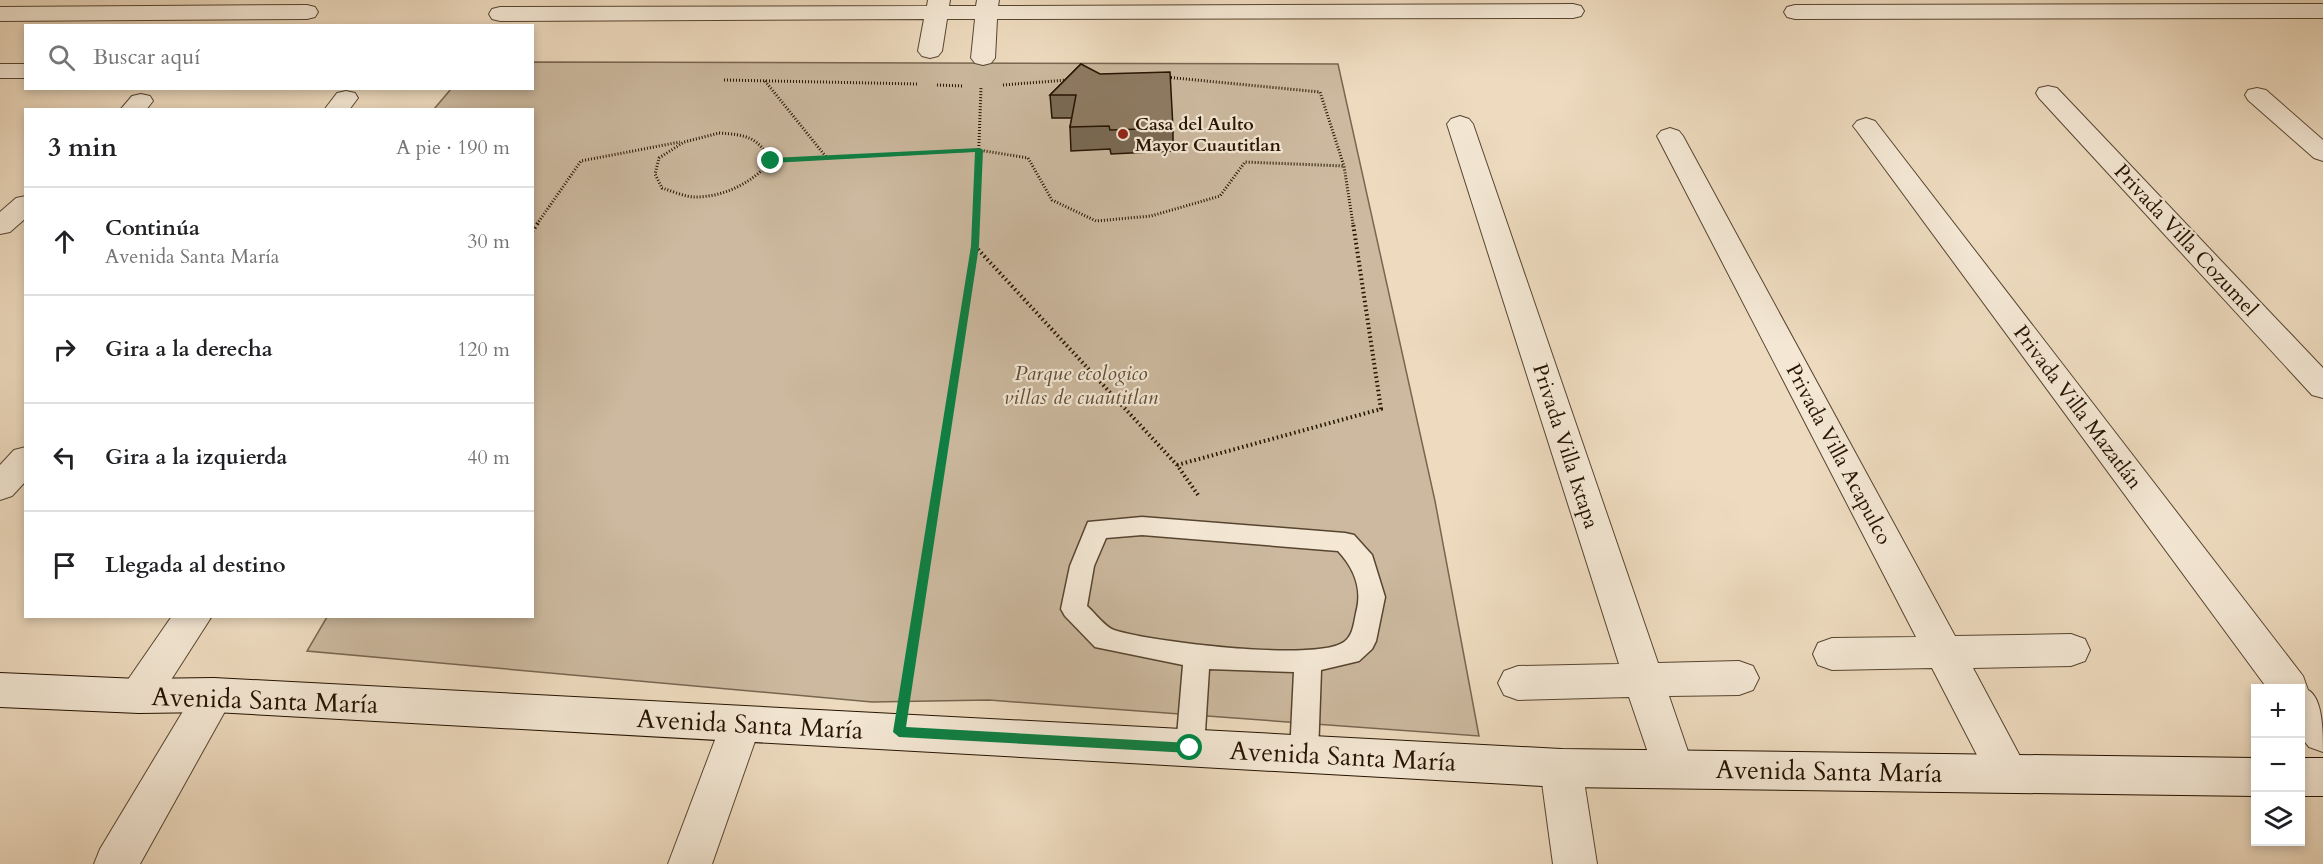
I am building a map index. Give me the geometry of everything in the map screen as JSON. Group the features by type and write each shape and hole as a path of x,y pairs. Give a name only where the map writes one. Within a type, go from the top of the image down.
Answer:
{"street":[{"path":"930,51 938,6"},
{"path":"500,14 938,6 1573,12"},
{"path":"983,58 988,6"},
{"path":"1795,12 2323,11"},
{"path":"0,14 307,12"},
{"path":"0,71 24,71"},
{"name":"Privada Villa Cozumel","path":"2048,93 2323,387"},
{"path":"2257,95 2323,153"},
{"name":"Privada Villa Ixtapa","path":"1460,124 1673,769"},
{"name":"Privada Villa Mazatlán","path":"1866,126 2286,684"},
{"name":"Privada Villa Acapulco","path":"1671,136 2008,773"},
{"path":"0,226 24,206"},
{"path":"0,487 24,461"},
{"path":"139,696 192,618"},
{"path":"1832,654 2071,650"},
{"path":"1518,682 1739,678"},
{"name":"Avenida Santa María","path":"0,690 139,696 214,695 1561,768 2251,777"},
{"path":"117,864 214,695"},
{"path":"2305,699 2323,699"},
{"path":"2305,709 2323,734"},
{"path":"690,864 741,724"},
{"path":"1561,768 1575,864"},
{"path":"2305,777 2323,777"}],"lane":[{"path":"1142,526 1345,542 1363,562 1372,597 1363,641 1350,653 1308,662 1197,657 1104,639 1074,609 1082,566 1096,529 1142,526"},
{"path":"1190,748 1197,657"},
{"path":"1304,754 1308,662"}],"path":[{"path":"899,732 975,246 983,58"},
{"path":"1165,77 1320,92 1344,166 1381,409 1177,465"},
{"path":"723,80 924,85"},
{"path":"765,80 827,158"},
{"path":"993,86 1074,80"},
{"path":"936,85 970,86"},
{"path":"534,229 581,161 684,142 718,133 745,135 762,145 771,161"},
{"path":"684,142 659,158 655,174 662,188 694,196 735,189 759,175 771,161 979,150 1028,158 1052,200 1096,221 1151,216 1220,196 1245,162 1344,166"},
{"path":"975,246 1191,481 1220,532"}],"green space":[{"name":"Parque ecologico villas de cuautitlan","path":"534,62 1338,64 1435,501 1479,736 989,700 872,702 307,651 326,618 534,618 534,108 435,108 450,90 534,90"}],"building":[{"path":"1081,64 1100,74 1170,72 1173,128 1110,130 1109,126 1070,127 1076,95 1050,95"}],"place":[{"name":"Casa del Aulto Mayor Cuautitlan","path":"1123,134"}],"route":[{"path":"771,161 979,150 975,246 899,732 1190,748"}]}
